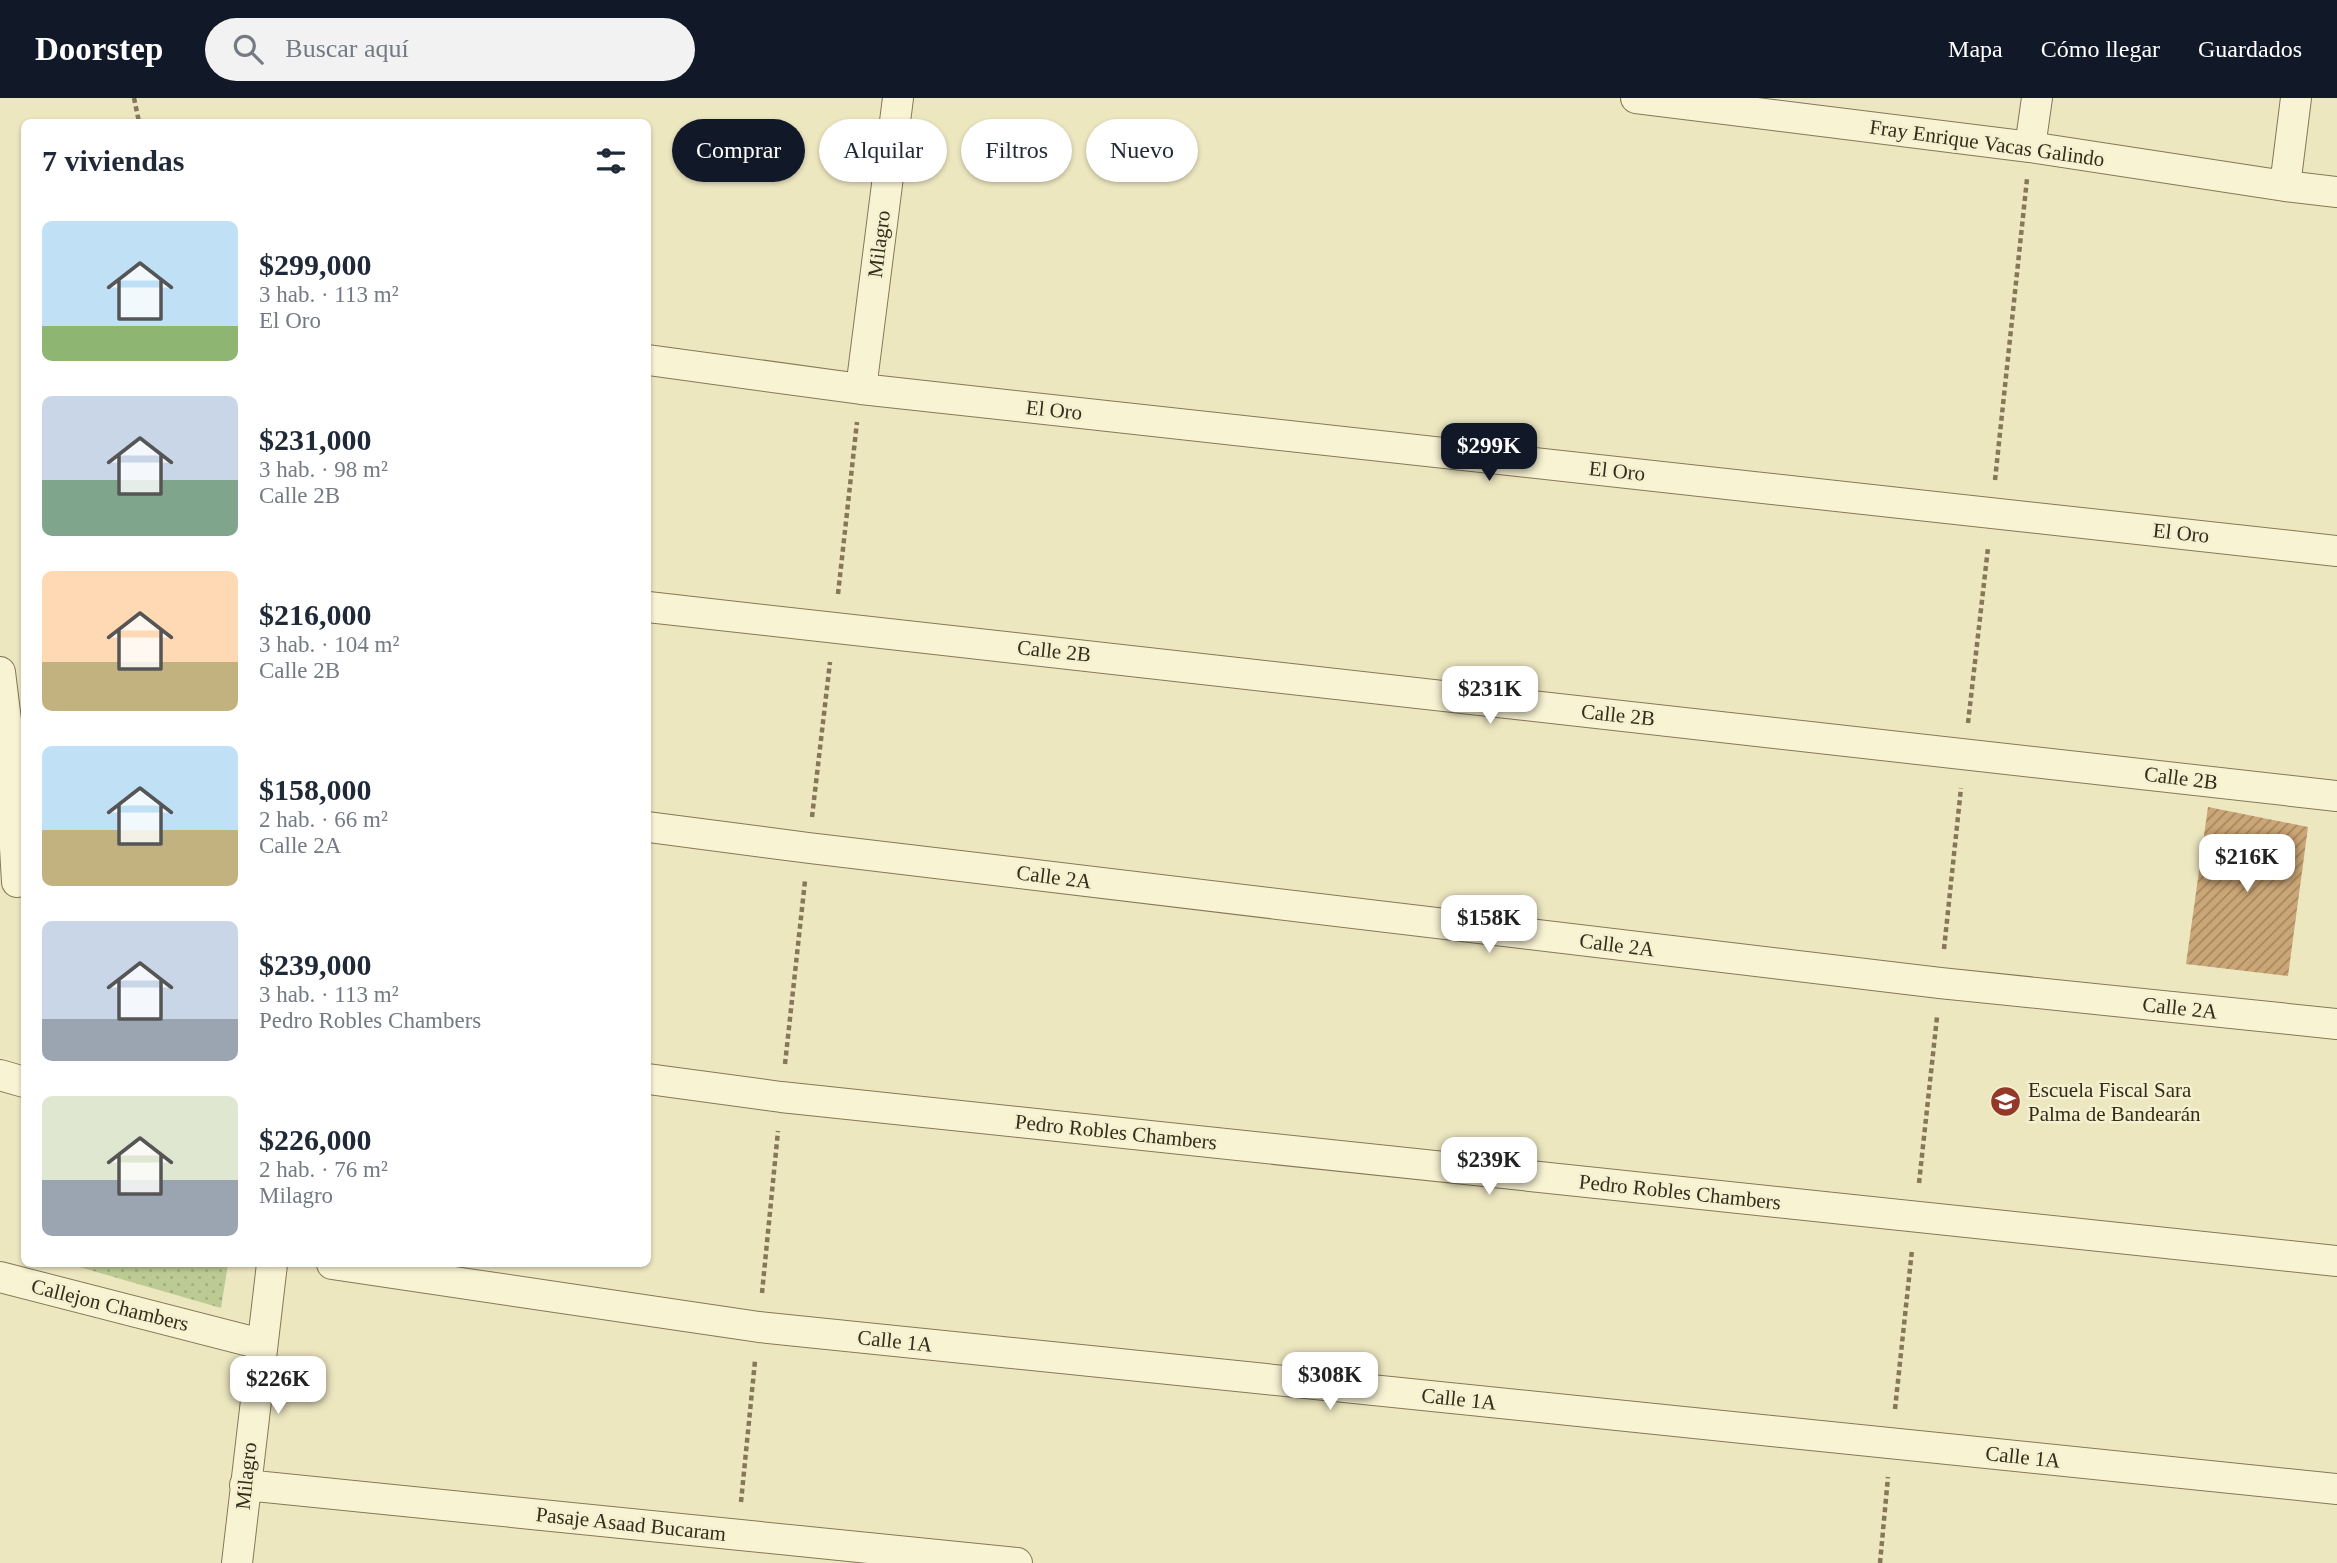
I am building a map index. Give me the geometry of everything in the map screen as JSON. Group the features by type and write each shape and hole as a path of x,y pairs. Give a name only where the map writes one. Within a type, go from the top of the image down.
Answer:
{"street":[{"name":"Milagro","path":"861,389 898,98"},
{"name":"Fray Enrique Vacas Galindo","path":"1636,98 2030,147 2337,192"},
{"path":"2030,147 2037,98"},
{"path":"2285,186 2296,98"},
{"name":"El Oro","path":"651,360 861,389 2337,551"},
{"name":"Calle 2B","path":"651,607 2337,796"},
{"path":"0,672 9,745 17,882"},
{"name":"Calle 2A","path":"651,827 1940,983 2337,1024"},
{"path":"0,1075 21,1081"},
{"name":"Pedro Robles Chambers","path":"651,1079 781,1097 2337,1261"},
{"name":"Milagro","path":"237,1563 272,1267"},
{"name":"Calle 1A","path":"352,1267 759,1327 2337,1489"},
{"name":"Callejon Chambers","path":"0,1277 261,1344"},
{"name":"Pasaje Asaad Bucaram","path":"245,1485 1017,1563"}],"path":[{"path":"134,98 138,119"},
{"path":"1880,1563 2030,147"},
{"path":"738,1535 781,1097 861,389"}],"green space":[{"path":"79,1267 228,1267 221,1308"}],"building":[{"path":"2208,807 2308,827 2288,976 2186,964"}],"place":[{"name":"Escuela Fiscal Sara Palma de Bandearán","path":"2005,1102"}]}
